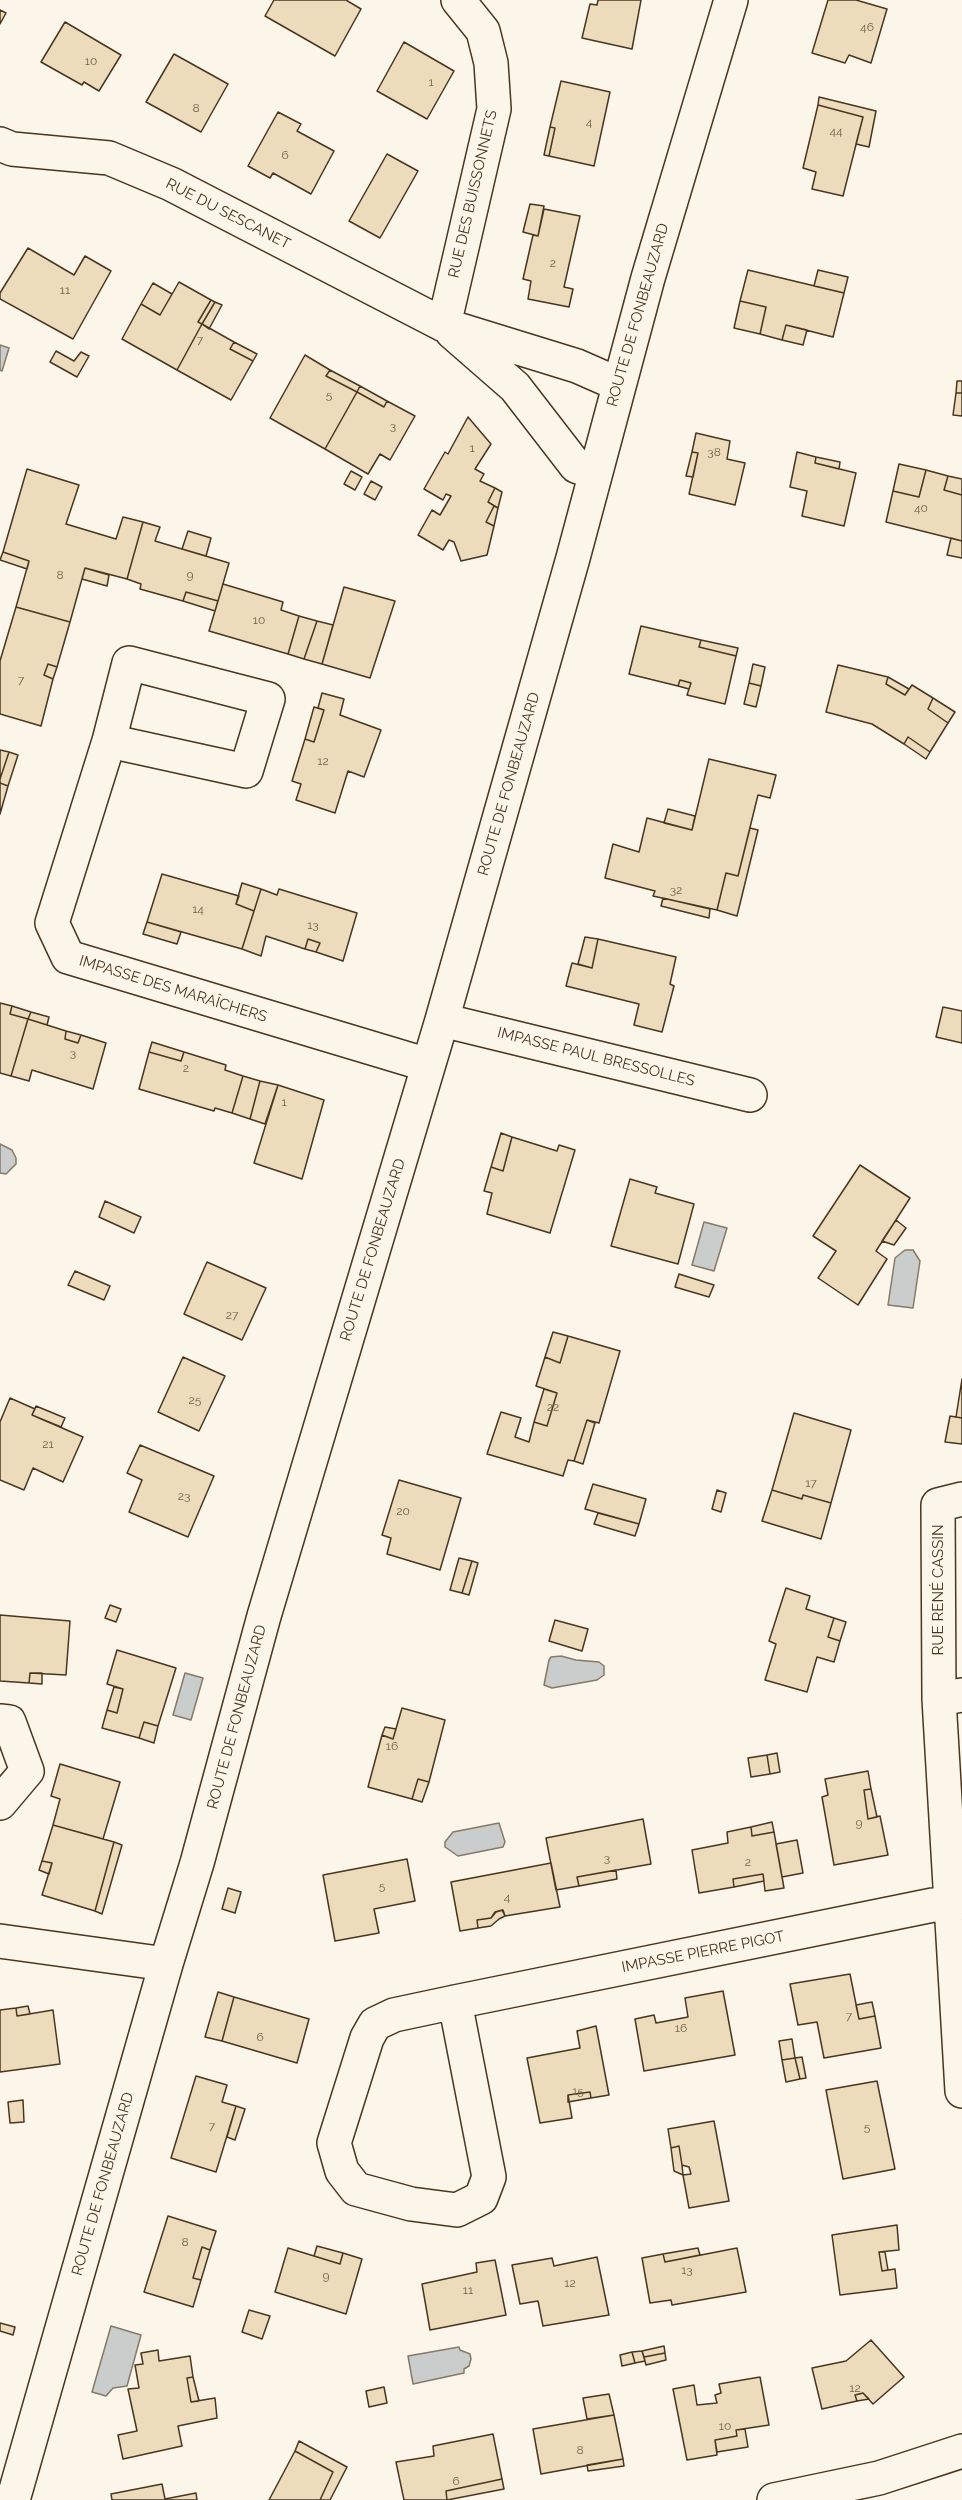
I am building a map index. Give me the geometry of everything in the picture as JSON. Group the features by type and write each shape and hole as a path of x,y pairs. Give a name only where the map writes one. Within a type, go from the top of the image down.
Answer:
{"street":[{"name":"RUE DES BUISSONNETS","path":"444,325 494,109 491,63 483,31 458,0"},
{"name":"ROUTE DE FONBEAUZARD","path":"13,2500 197,1863 264,1616 442,1020 618,384 731,0"},
{"name":"RUE DU SESCANET","path":"0,144 12,149 110,158 171,184 444,325 577,366 618,384"},
{"name":"RUE DU SESCANET","path":"444,325 515,387 576,466 595,473"},
{"name":"IMPASSE DES MARAÎCHERS","path":"109,741 246,771 268,699 129,663 109,741 52,923 69,957 428,1065"},
{"name":"IMPASSE PAUL BRESSOLLES","path":"442,1020 750,1095"},
{"name":"RUE RENÉ CASSIN","path":"950,1697 938,1505 962,1499"},
{"path":"950,1697 952,1906 962,2091"},
{"path":"0,1721 9,1722 27,1771 0,1803"},
{"name":"IMPASSE PIERRE PIGOT","path":"455,2002 489,2177 481,2198 457,2210 411,2204 356,2189 342,2171 334,2143 367,2038 375,2024 394,2015 455,2002 933,1905 952,1906"},
{"path":"0,1941 166,1964"},
{"path":"774,2500 880,2489 962,2451"}],"shaded area":[{"path":"0,345 9,348 2,371 0,370"},
{"path":"0,1144 12,1150 16,1158 16,1164 6,1174 0,1173"},
{"path":"704,1222 727,1228 714,1271 692,1265"},
{"path":"905,1250 913,1250 920,1261 913,1308 888,1305 895,1258"},
{"path":"561,1656 599,1662 604,1666 604,1675 597,1680 552,1688 544,1685 549,1660 551,1657"},
{"path":"185,1673 203,1678 191,1720 173,1715"},
{"path":"499,1823 505,1842 503,1847 458,1856 445,1847 445,1842 453,1832"},
{"path":"111,2326 141,2335 127,2386 113,2388 106,2396 92,2392"},
{"path":"459,2347 460,2350 470,2354 471,2359 464,2373 413,2384 408,2356"}],"building":[{"path":"274,0 346,0 361,9 335,56 265,16"},
{"path":"598,0 641,0 632,49 582,38 590,4 597,5"},
{"path":"828,0 856,0 887,9 871,63 849,55 845,63 812,53"},
{"path":"0,10 6,13 0,24"},
{"path":"65,22 121,55 99,91 84,82 82,85 41,62"},
{"path":"404,42 454,71 427,119 377,91"},
{"path":"174,54 228,84 201,132 146,102"},
{"path":"561,81 610,92 594,166 549,156 555,128 550,127"},
{"path":"819,97 876,111 869,147 856,144 863,117 818,105"},
{"path":"818,105 863,117 843,196 812,189 816,172 803,168"},
{"path":"278,112 301,124 297,131 334,151 311,194 273,173 270,178 248,166"},
{"path":"550,127 555,128 549,156 544,155"},
{"path":"387,154 418,171 380,238 349,221"},
{"path":"530,204 544,206 538,236 523,232"},
{"path":"544,209 580,216 564,287 573,289 569,307 528,299 531,281 523,279 533,235 538,236"},
{"path":"28,248 74,275 85,256 111,271 73,339 0,299 0,293"},
{"path":"748,270 844,293 833,337 786,325 782,340 760,334 766,307 740,301"},
{"path":"818,270 848,277 844,293 814,286"},
{"path":"179,282 211,300 198,322 202,324 177,370 122,339 141,304 160,315"},
{"path":"153,283 172,294 160,315 141,304"},
{"path":"211,300 215,302 202,324 198,322"},
{"path":"740,301 766,307 760,334 734,328"},
{"path":"215,302 222,305 209,329 202,324"},
{"path":"202,324 234,342 230,349 253,361 231,400 177,370"},
{"path":"786,325 807,330 803,345 782,340"},
{"path":"234,342 257,354 253,361 230,349"},
{"path":"56,351 74,361 81,352 89,356 77,377 50,362"},
{"path":"305,355 330,370 326,376 357,392 325,449 270,418"},
{"path":"330,370 360,386 357,392 326,376"},
{"path":"957,381 962,381 962,393 956,393"},
{"path":"360,386 387,401 384,407 357,392"},
{"path":"357,392 384,407 387,401 415,416 390,460 380,454 368,474 325,449"},
{"path":"956,393 962,393 962,416 953,415"},
{"path":"468,417 491,444 475,469 484,474 480,481 495,488 488,502 494,506 486,522 494,526 487,555 461,561 454,542 449,540 443,550 418,535 432,510 440,515 451,496 446,494 443,500 424,489 445,452 448,454"},
{"path":"696,433 730,441 727,459 745,463 735,505 689,494 698,453 692,452"},
{"path":"692,452 698,453 693,477 686,476"},
{"path":"797,452 816,457 815,463 856,473 844,526 802,516 807,491 790,487"},
{"path":"816,457 840,462 839,469 815,463"},
{"path":"899,464 926,470 919,497 893,491"},
{"path":"27,469 79,485 66,524 116,539 123,517 143,522 127,579 85,568 70,622 16,607 29,561 3,552"},
{"path":"926,470 948,476 944,490 962,495 962,541 886,522 893,491 919,497"},
{"path":"351,471 362,477 355,490 344,484"},
{"path":"948,476 962,479 962,495 944,490"},
{"path":"371,481 382,487 375,500 364,494"},
{"path":"495,488 502,492 498,508 488,502"},
{"path":"494,506 498,508 494,526 486,522"},
{"path":"143,522 160,527 155,541 229,563 218,601 186,592 183,601 140,589 141,584 127,579"},
{"path":"188,531 211,538 206,556 182,549"},
{"path":"951,538 962,541 962,558 947,555"},
{"path":"3,552 29,561 27,569 0,560"},
{"path":"85,568 109,575 107,586 82,579"},
{"path":"223,584 283,602 281,610 299,616 288,654 209,631"},
{"path":"344,587 395,601 370,678 322,664"},
{"path":"186,592 218,601 215,611 183,601"},
{"path":"16,607 70,622 57,667 48,664 44,675 53,679 41,726 0,714 0,661"},
{"path":"299,616 317,621 304,659 288,654"},
{"path":"317,621 333,625 322,664 304,659"},
{"path":"641,626 701,640 699,647 736,656 725,704 687,695 691,683 680,680 678,686 629,674"},
{"path":"701,640 738,648 736,656 699,647"},
{"path":"48,664 57,667 53,679 44,675"},
{"path":"753,664 765,667 761,686 749,683"},
{"path":"838,665 888,677 886,684 905,695 912,685 933,698 928,709 948,723 930,752 908,737 904,744 872,724 826,712"},
{"path":"888,677 909,689 905,695 886,684"},
{"path":"680,680 691,683 689,689 678,686"},
{"path":"749,683 761,686 756,707 744,704"},
{"path":"322,693 344,699 340,715 381,730 364,777 348,771 335,813 296,800 301,784 292,781 305,739 314,742 324,710 318,708"},
{"path":"933,698 955,712 948,723 928,709"},
{"path":"314,707 324,710 314,742 305,739"},
{"path":"908,737 930,752 926,759 904,744"},
{"path":"0,750 9,752 0,779"},
{"path":"9,752 18,755 8,786 0,783 0,779"},
{"path":"709,759 776,775 770,798 758,795 738,876 726,873 717,910 653,896 655,891 605,878 613,844 639,852 647,818 692,830"},
{"path":"0,783 8,786 0,814"},
{"path":"668,809 695,816 692,830 664,823"},
{"path":"750,828 758,830 737,916 717,910 726,873 738,876"},
{"path":"162,874 239,896 236,904 254,911 242,949 147,922"},
{"path":"242,883 261,889 254,911 236,904"},
{"path":"261,889 277,895 279,889 357,913 343,961 316,952 320,943 308,939 305,949 266,936 261,956 242,949"},
{"path":"663,898 710,909 709,918 661,906"},
{"path":"147,922 181,932 177,944 143,934"},
{"path":"585,937 598,939 592,968 578,964"},
{"path":"308,939 320,943 316,952 305,949"},
{"path":"598,939 676,957 670,984 674,986 662,1032 634,1025 639,1004 566,986 572,963 592,968"},
{"path":"0,1003 12,1006 10,1014 28,1019 11,1076 0,1073"},
{"path":"12,1006 31,1012 28,1019 10,1014"},
{"path":"943,1007 962,1011 962,1043 936,1037"},
{"path":"31,1012 49,1017 47,1025 28,1019"},
{"path":"28,1019 66,1031 65,1039 78,1043 81,1035 106,1043 93,1089 32,1070 29,1081 11,1076"},
{"path":"66,1031 81,1035 78,1043 65,1039"},
{"path":"152,1042 184,1052 181,1061 149,1052"},
{"path":"149,1052 181,1061 184,1052 226,1065 225,1070 243,1076 232,1113 215,1108 214,1111 139,1089"},
{"path":"243,1076 260,1081 250,1119 232,1113"},
{"path":"260,1081 278,1085 265,1124 250,1119"},
{"path":"278,1085 324,1100 302,1179 254,1163"},
{"path":"501,1133 512,1137 503,1171 491,1167"},
{"path":"512,1137 557,1151 559,1145 575,1150 550,1233 487,1214 492,1193 484,1191 491,1167 503,1171"},
{"path":"860,1165 910,1198 876,1251 887,1259 858,1305 818,1278 836,1251 813,1236"},
{"path":"630,1179 657,1187 655,1193 694,1204 678,1264 611,1246"},
{"path":"105,1201 141,1217 134,1233 99,1217"},
{"path":"896,1220 906,1228 894,1245 882,1241"},
{"path":"207,1262 266,1288 242,1340 184,1314"},
{"path":"75,1271 110,1286 104,1300 68,1285"},
{"path":"679,1274 714,1285 709,1297 675,1287"},
{"path":"553,1332 568,1336 560,1363 545,1357"},
{"path":"568,1336 620,1351 599,1423 587,1420 574,1461 568,1460 563,1476 487,1454 501,1412 521,1418 515,1437 529,1442 534,1422 547,1426 557,1393 536,1386 545,1357 560,1363"},
{"path":"183,1357 225,1376 199,1431 158,1412"},
{"path":"962,1379 962,1418 956,1417"},
{"path":"544,1389 557,1393 547,1426 534,1422"},
{"path":"10,1398 35,1409 32,1415 83,1437 63,1482 33,1468 24,1490 0,1480 0,1422"},
{"path":"36,1406 65,1418 61,1427 32,1415"},
{"path":"794,1413 851,1430 831,1503 803,1495 802,1499 772,1490"},
{"path":"950,1416 962,1418 962,1444 945,1442"},
{"path":"587,1420 595,1423 583,1464 574,1461"},
{"path":"140,1445 214,1476 188,1537 129,1512 142,1480 127,1473"},
{"path":"399,1480 461,1498 440,1570 387,1554 391,1538 382,1535"},
{"path":"593,1484 646,1499 639,1524 585,1509"},
{"path":"717,1490 726,1493 721,1512 712,1509"},
{"path":"772,1490 802,1499 803,1495 831,1503 821,1539 762,1521"},
{"path":"598,1513 639,1524 635,1536 594,1524"},
{"path":"459,1558 472,1561 462,1593 450,1590"},
{"path":"472,1561 478,1563 469,1595 462,1593"},
{"path":"786,1588 810,1596 806,1609 834,1618 828,1637 840,1641 834,1662 817,1657 807,1692 765,1680 776,1644 769,1641"},
{"path":"110,1605 121,1609 116,1622 105,1618"},
{"path":"0,1615 70,1621 66,1675 30,1673 29,1683 0,1681"},
{"path":"834,1618 846,1622 840,1641 828,1637"},
{"path":"555,1620 588,1629 582,1651 549,1641"},
{"path":"117,1650 176,1668 158,1726 144,1722 139,1738 102,1728 107,1710 117,1713 123,1689 107,1684"},
{"path":"30,1673 42,1673 42,1684 29,1683"},
{"path":"114,1687 123,1689 117,1713 107,1710"},
{"path":"402,1708 445,1720 429,1782 418,1779 412,1799 368,1787 382,1735 393,1739"},
{"path":"144,1722 158,1726 154,1743 139,1738"},
{"path":"385,1727 396,1729 393,1739 382,1735"},
{"path":"777,1753 780,1772 770,1774 767,1755"},
{"path":"767,1755 770,1774 751,1777 748,1758"},
{"path":"60,1764 120,1782 103,1839 53,1825 60,1799 51,1796"},
{"path":"868,1771 871,1789 864,1790 868,1819 880,1816 888,1855 834,1865 822,1797 828,1795 825,1779"},
{"path":"418,1779 429,1782 422,1802 412,1799"},
{"path":"871,1789 877,1817 868,1819 864,1790"},
{"path":"643,1819 651,1864 577,1877 579,1886 556,1890 546,1838"},
{"path":"772,1822 774,1832 752,1836 751,1827"},
{"path":"53,1825 114,1842 95,1911 42,1895 52,1863 42,1861"},
{"path":"751,1827 752,1836 774,1832 784,1888 765,1891 763,1874 733,1879 734,1887 699,1893 692,1850 728,1843 727,1832"},
{"path":"797,1840 803,1873 782,1877 776,1844"},
{"path":"114,1842 122,1845 102,1914 95,1911"},
{"path":"407,1859 415,1901 374,1909 379,1933 335,1941 323,1875"},
{"path":"42,1861 52,1863 49,1874 39,1870"},
{"path":"551,1863 560,1907 505,1916 503,1910 496,1912 491,1918 477,1920 478,1928 460,1931 451,1882"},
{"path":"616,1870 617,1879 579,1886 577,1877"},
{"path":"763,1874 764,1881 734,1887 733,1879"},
{"path":"228,1888 241,1892 235,1913 222,1909"},
{"path":"502,1910 505,1916 491,1926 478,1928 477,1920 491,1918 495,1912"},
{"path":"850,1974 859,2019 875,2016 881,2048 824,2058 817,2022 798,2025 790,1984"},
{"path":"723,1991 735,2055 644,2071 635,2019 654,2015 656,2023 688,2017 685,1998"},
{"path":"218,1992 234,1997 222,2041 205,2037"},
{"path":"234,1997 309,2019 297,2063 222,2041"},
{"path":"872,2002 875,2016 859,2019 856,2005"},
{"path":"28,2006 30,2014 17,2016 16,2008"},
{"path":"16,2008 17,2016 53,2010 60,2064 0,2072 0,2010"},
{"path":"596,2026 609,2095 591,2098 590,2092 568,2095 572,2118 540,2123 527,2058 580,2048 577,2031"},
{"path":"792,2039 795,2058 782,2060 779,2041"},
{"path":"802,2057 806,2078 800,2079 795,2058"},
{"path":"795,2058 800,2079 786,2082 782,2060"},
{"path":"196,2076 227,2085 222,2102 236,2106 216,2172 171,2158"},
{"path":"877,2081 895,2169 843,2179 826,2090"},
{"path":"590,2092 591,2098 568,2102 568,2095"},
{"path":"23,2100 24,2122 10,2123 8,2102"},
{"path":"236,2106 245,2109 235,2140 227,2137"},
{"path":"714,2121 729,2201 689,2208 683,2175 691,2174 689,2167 682,2165 679,2146 671,2148 668,2129"},
{"path":"679,2146 683,2175 674,2171 671,2148"},
{"path":"168,2216 216,2231 210,2250 202,2247 193,2278 201,2280 193,2307 144,2292"},
{"path":"897,2225 899,2250 879,2252 882,2271 895,2269 897,2288 840,2295 832,2235"},
{"path":"317,2246 343,2253 340,2264 314,2256"},
{"path":"202,2247 210,2250 201,2280 193,2278"},
{"path":"288,2248 340,2264 343,2253 362,2259 346,2314 275,2292"},
{"path":"698,2248 700,2255 665,2262 663,2254"},
{"path":"737,2248 746,2292 672,2305 671,2300 650,2303 642,2258 663,2254 665,2262"},
{"path":"879,2252 885,2252 888,2270 882,2271"},
{"path":"597,2257 609,2315 543,2326 538,2301 520,2304 512,2265 552,2258 554,2266"},
{"path":"495,2260 506,2315 430,2330 422,2284 477,2272 476,2263"},
{"path":"249,2310 270,2316 262,2339 242,2332"},
{"path":"0,2323 15,2327 13,2335 0,2331"},
{"path":"871,2340 904,2377 873,2404 863,2393 855,2395 857,2401 822,2409 812,2368 846,2361"},
{"path":"664,2346 665,2353 644,2357 642,2351"},
{"path":"158,2350 159,2361 190,2356 193,2377 187,2378 191,2402 215,2398 217,2418 178,2426 182,2446 123,2459 118,2435 137,2431 128,2389 139,2388 135,2365 143,2364 141,2353"},
{"path":"642,2351 645,2361 635,2363 632,2352"},
{"path":"632,2352 635,2363 622,2366 620,2355"},
{"path":"665,2353 666,2360 646,2365 644,2357"},
{"path":"193,2377 199,2401 191,2402 187,2378"},
{"path":"760,2377 769,2425 736,2430 737,2436 715,2440 717,2455 687,2460 673,2389 694,2385 697,2405 717,2403 715,2395 721,2393 719,2384"},
{"path":"384,2387 387,2403 369,2407 366,2391"},
{"path":"863,2393 869,2399 857,2401 855,2395"},
{"path":"609,2394 614,2415 587,2419 583,2398"},
{"path":"614,2415 623,2459 541,2474 533,2429"},
{"path":"745,2429 748,2447 717,2452 715,2440 737,2436 736,2430"},
{"path":"493,2434 502,2479 446,2491 447,2500 404,2500 396,2462 434,2456 433,2446"},
{"path":"299,2441 347,2467 330,2500 320,2500 333,2472 295,2451"},
{"path":"295,2451 333,2472 320,2500 269,2500"},
{"path":"623,2459 624,2466 588,2471 587,2465"},
{"path":"502,2479 504,2489 447,2500 446,2491"},
{"path":"162,2484 165,2499 196,2493 197,2500 112,2500 111,2494"}]}
